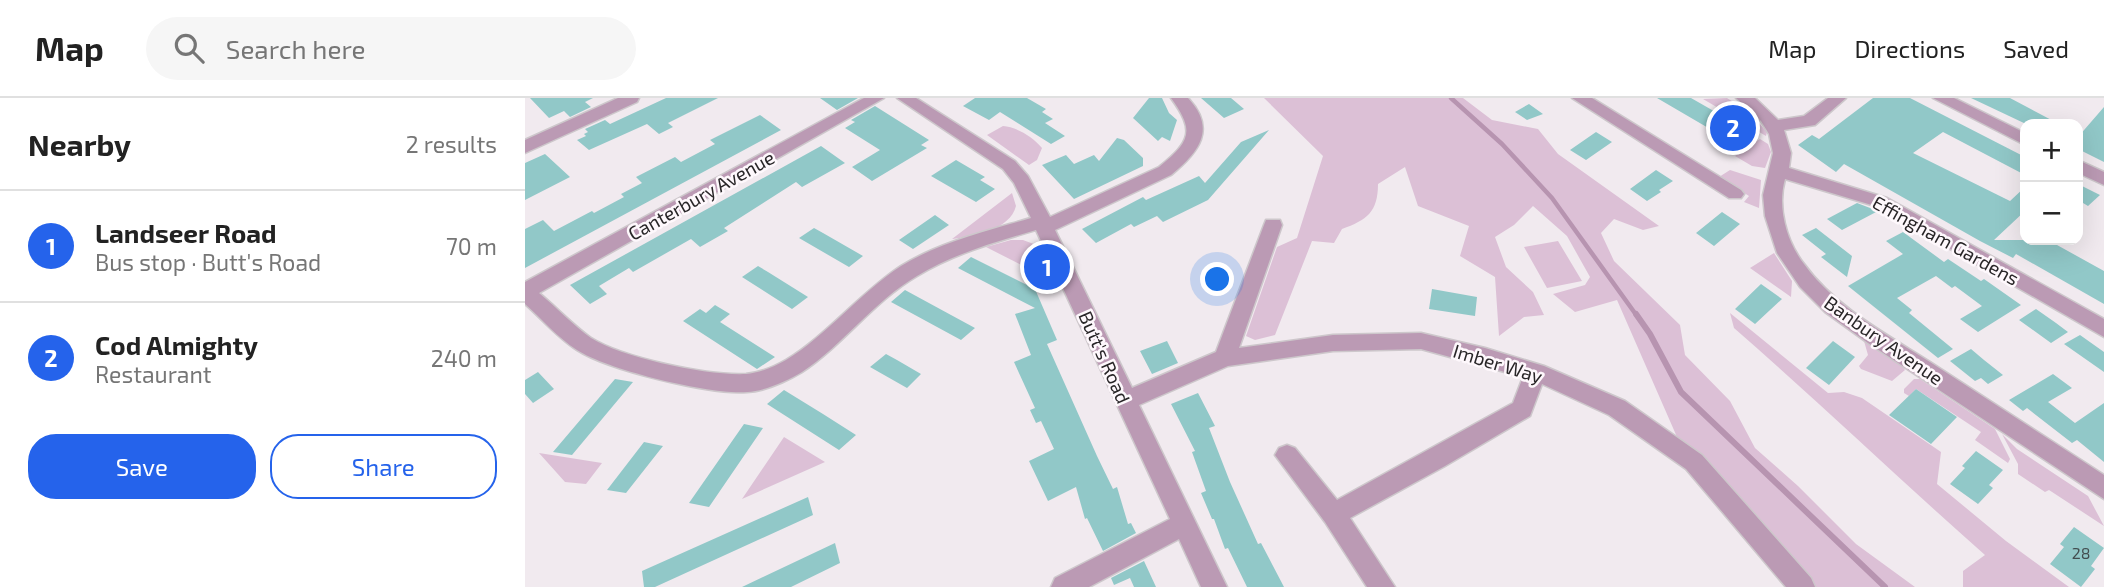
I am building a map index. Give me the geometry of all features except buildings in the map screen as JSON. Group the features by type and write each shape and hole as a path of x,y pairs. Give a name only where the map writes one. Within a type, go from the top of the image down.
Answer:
{"street":[{"path":"525,148 631,98"},
{"name":"Canterbury Avenue","path":"525,292 876,98"},
{"name":"Butt's Road","path":"905,98 1009,164 1022,180 1214,587"},
{"path":"525,292 583,343 600,352 669,373 722,382 748,383 768,379 794,366 907,272 927,260 972,242 1044,224 1165,171 1180,159 1194,139 1196,126 1192,109 1179,98"},
{"path":"1580,98 1735,194"},
{"path":"1744,98 1775,126 1809,121 1838,98"},
{"path":"1941,98 2020,138"},
{"name":"Banbury Avenue","path":"1775,126 1781,145 1779,171 1772,200 1780,238 1793,264 1817,293 1869,333 2104,488"},
{"path":"2083,168 2104,179"},
{"name":"Effingham Gardens","path":"1779,171 1881,202 2104,329"},
{"path":"1225,358 1273,225"},
{"name":"Imber Way","path":"1125,401 1225,358 1333,343 1421,341 1485,356 1536,372 1617,408 1694,462 1802,587"},
{"path":"1334,514 1437,459 1522,409 1536,372"},
{"path":"1287,455 1334,514 1382,587"},
{"path":"1064,587 1184,524"}],"shaded area":[{"path":"1264,98 1463,98 1492,120 1538,129 1558,154 1659,226 1643,230 1614,219 1601,233 1614,261 1680,325 1685,355 1730,401 1755,448 1856,544 1915,587 1814,587 1677,437 1617,300 1575,312 1553,294 1585,285 1590,277 1567,236 1533,206 1514,225 1495,237 1506,267 1533,292 1544,315 1524,317 1499,336 1495,277 1460,256 1469,226 1418,206 1405,167 1378,184 1376,202 1369,214 1342,229 1334,243 1312,241 1275,335 1255,340 1246,336 1277,247 1297,238 1323,156"},
{"path":"1727,98 1750,113 1767,132 1766,136 1703,99"},
{"path":"1003,126 1019,130 1042,148 1037,160 1029,165 987,135"},
{"path":"1760,139 1768,144 1771,152 1765,168 1752,166 1735,156"},
{"path":"1730,170 1761,180 1759,208 1744,202 1749,196 1719,177"},
{"path":"1012,193 1016,206 1007,221 990,230 952,239"},
{"path":"1011,240 1023,240 1039,246 1047,270 1041,275 986,247"},
{"path":"1558,241 1582,281 1547,288 1524,247"},
{"path":"1774,253 1792,281 1791,297 1750,268"},
{"path":"1730,313 1828,393 1844,392 1862,398 1941,452 1937,484 2006,541 2069,587 1963,587 1963,571 1985,555 1734,328"},
{"path":"1864,341 1905,370 1892,381 1861,369 1859,366 1868,355"},
{"path":"1914,379 1920,379 1995,429 2010,459 2008,463 1975,440 1981,432 1916,389 1909,396 1904,393 1904,389"},
{"path":"2002,434 2017,449 2088,496 2104,526 2049,490 2045,492 2018,474 2018,464"},
{"path":"784,437 825,462 742,499"},
{"path":"539,453 602,463 586,484 565,482"}],"waterway":[{"path":"1451,98 1502,144 1552,198 1637,316"},
{"path":"1636,314 1650,334 1681,392 1885,587"}],"place":[{"name":"Cod Almighty","path":"1733,128"},
{"name":"Landseer Road","path":"1047,267"}]}
